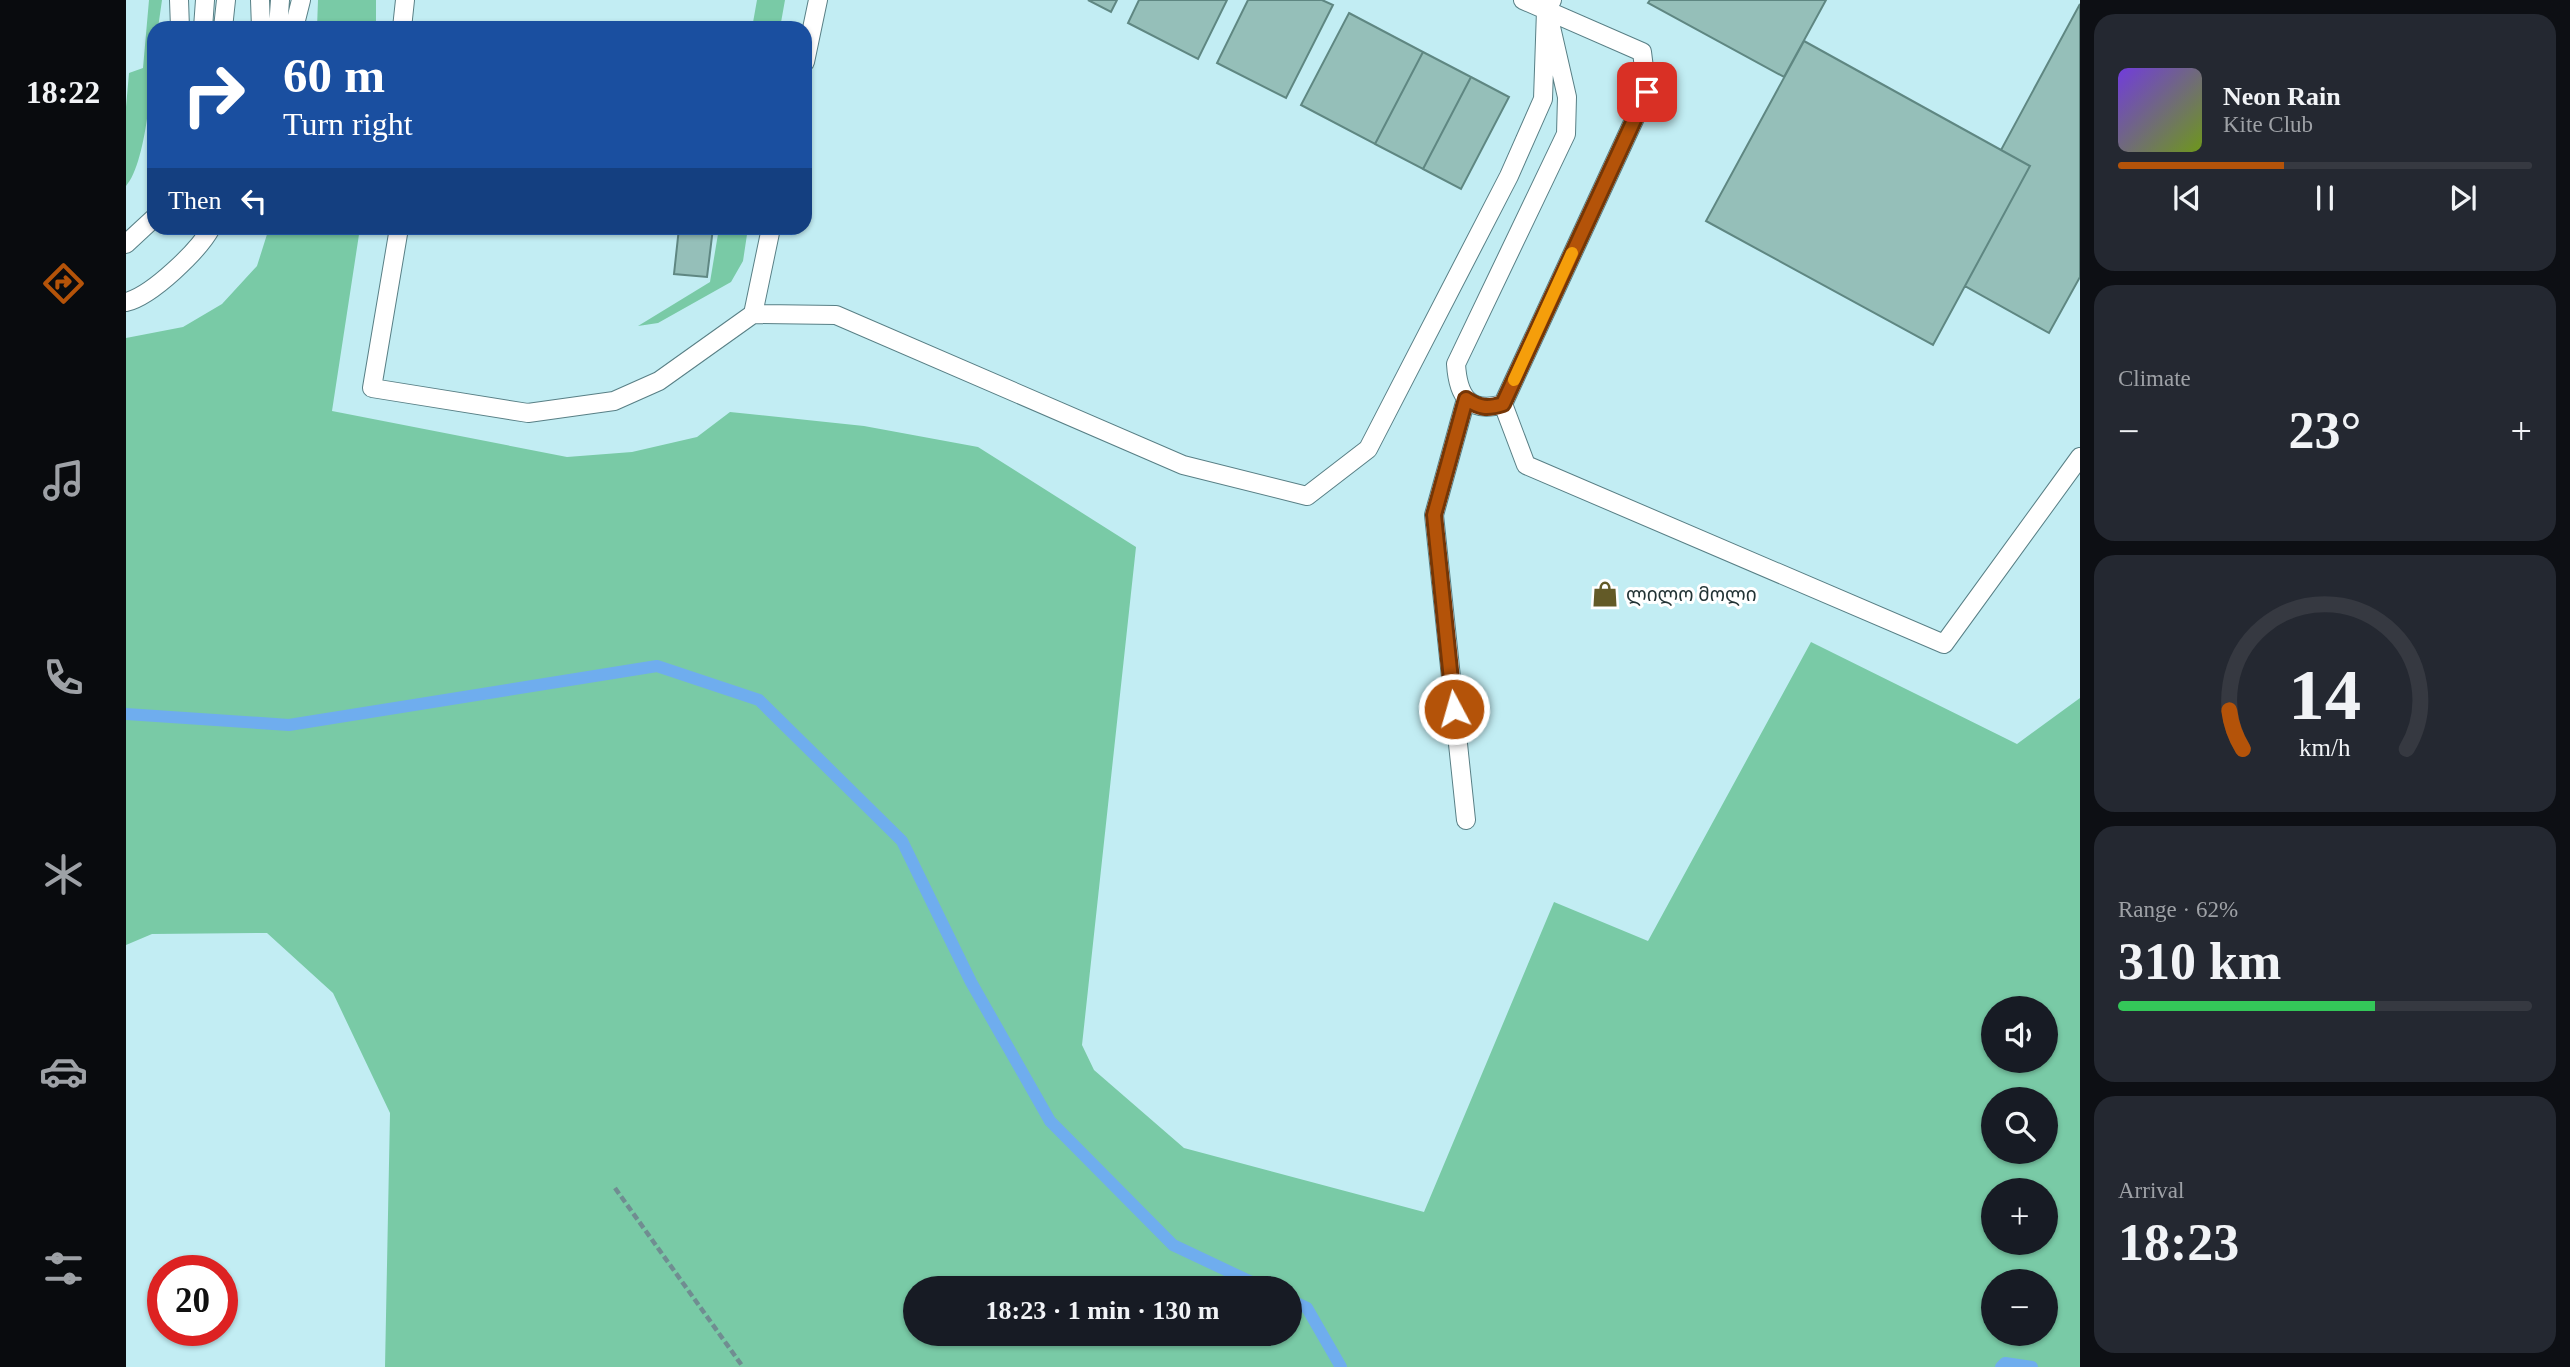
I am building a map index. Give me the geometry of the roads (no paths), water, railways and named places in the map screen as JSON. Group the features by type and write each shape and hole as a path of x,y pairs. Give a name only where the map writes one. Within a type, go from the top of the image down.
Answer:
{"lane":[{"path":"179,0 180,21"},
{"path":"204,21 205,0"},
{"path":"224,21 226,0"},
{"path":"260,0 261,21"},
{"path":"278,21 280,0"},
{"path":"296,21 301,0"},
{"path":"403,21 405,0"},
{"path":"812,29 818,0"},
{"path":"1523,0 1549,5 1643,52 1647,92 1503,404 1526,465 1944,644 2080,457"},
{"path":"398,235 372,388 528,413 614,401 659,381 753,314 836,315 1183,465 1307,496 1368,449 1509,176 1543,99 1549,5"},
{"path":"1503,404 1489,408 1478,407 1466,399 1457,379 1456,364 1566,134 1567,97 1549,5"},
{"path":"126,244 147,224"},
{"path":"129,296 170,275 207,235"},
{"path":"753,314 770,235"},
{"path":"1466,399 1434,515 1466,820"}],"waterway":[{"path":"126,714 289,725 657,666 759,700 902,841 971,982 1050,1121 1173,1245 1239,1276"},
{"path":"1302,1306 1307,1308 1341,1367"},
{"path":"2001,1367 2005,1363 2032,1367"}],"place":[{"name":"ლილო მოლი","path":"1605,594"}]}
